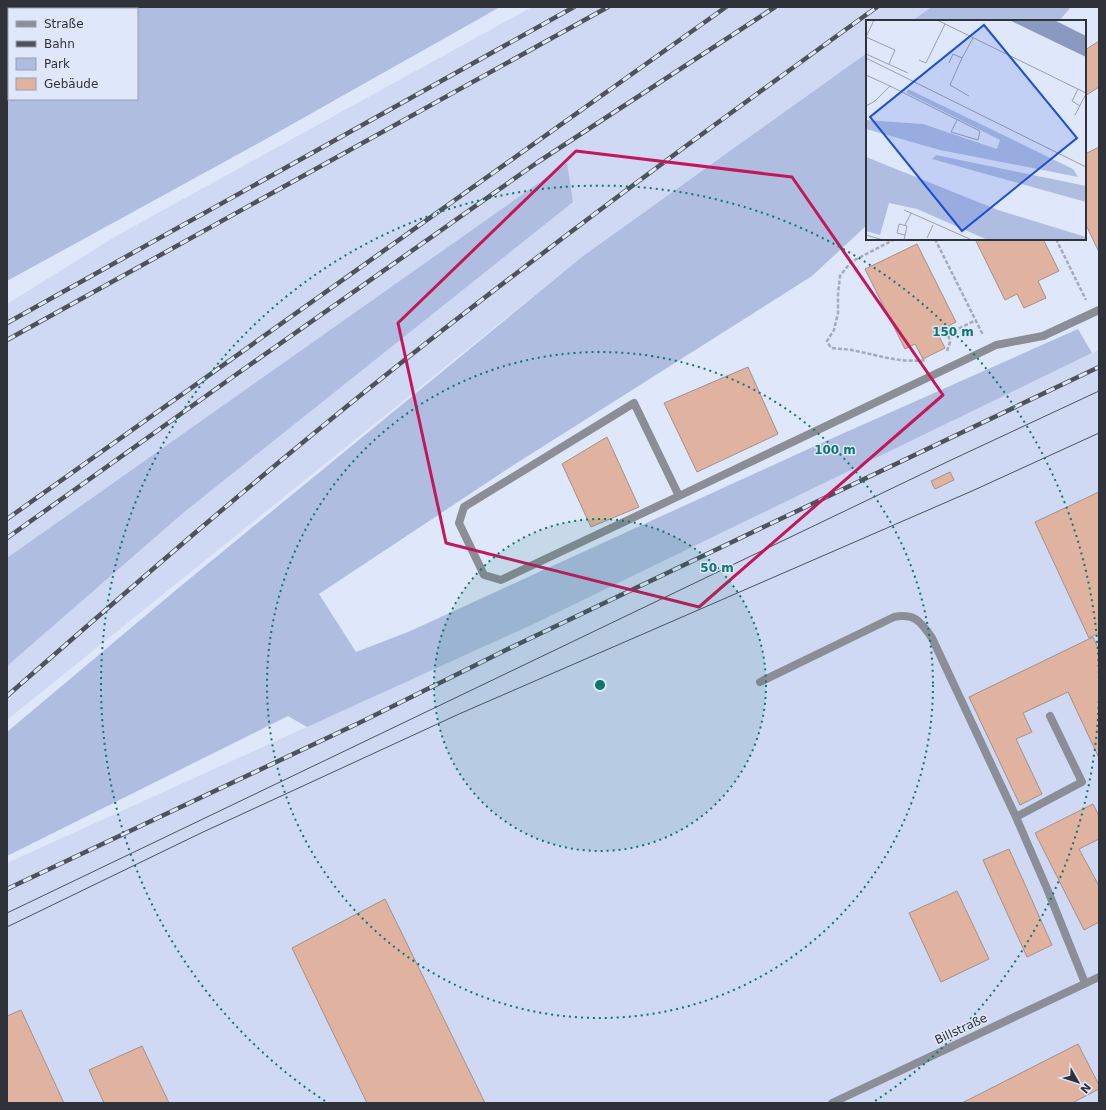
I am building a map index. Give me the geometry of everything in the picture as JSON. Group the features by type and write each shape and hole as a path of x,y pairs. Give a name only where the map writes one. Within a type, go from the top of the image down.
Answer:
{"street":[{"path":"679,496 634,403 464,507 460,523 484,575 501,580 679,496 996,345 1043,336 1096,312"},
{"path":"760,682 894,617 904,615 914,618 923,626 932,638 1016,818 1048,891 1085,983"},
{"path":"1016,818 1082,782 1050,716"},
{"name":"Billstraße","path":"832,1103 1099,977"}],"path":[{"path":"893,240 851,262 840,276 838,313 834,330 827,341 831,348 856,351 883,358 912,362 930,360"},
{"path":"936,240 990,348"},
{"path":"1057,240 1096,312"},
{"path":"946,353 950,342 948,334 976,320"}],"highlighted area":[{"path":"576,151 792,177 943,395 699,607 446,543 398,323"}],"shaded area":[{"path":"532,7 931,7 913,20 866,20 866,54 583,256 7,720 7,304 118,235"},
{"path":"1099,350 1099,1103 7,1103 7,863 536,623"}],"green space":[{"path":"7,7 500,7 257,144 7,281"},
{"path":"931,7 1071,7 1060,20 913,20"},
{"path":"866,54 866,226 812,276 509,468 319,594 356,652 408,632 817,445 1078,329 1092,353 536,623 307,727 288,716 7,856 7,732 176,590 583,256"},
{"path":"567,163 573,202 183,513 7,666 7,558"}],"building":[{"path":"1099,41 1099,87 1086,95 1086,49"},
{"path":"1099,147 1099,252 1086,225 1086,154"},
{"path":"975,240 1044,240 1059,271 1038,281 1046,298 1024,308 1017,294 1005,300"},
{"path":"917,244 956,322 937,332 945,348 923,359 915,344 905,349 865,269"},
{"path":"748,367 778,434 697,472 664,403"},
{"path":"607,437 639,507 591,527 562,464"},
{"path":"950,472 954,480 935,489 931,481"},
{"path":"1099,492 1099,633 1089,638 1035,522"},
{"path":"1093,637 1099,650 1099,758 1068,692 1023,713 1032,732 1016,739 1042,794 1020,805 969,697"},
{"path":"1093,804 1099,816 1099,839 1079,849 1099,886 1099,922 1084,930 1035,833"},
{"path":"1009,849 1052,945 1027,957 983,860"},
{"path":"957,891 989,959 941,982 909,913"},
{"path":"385,899 485,1103 367,1103 292,948"},
{"path":"21,1010 64,1103 7,1103 7,1016"},
{"path":"1078,1044 1099,1085 1099,1089 1072,1103 962,1103"},
{"path":"142,1046 169,1103 104,1103 89,1070"}],"tram line":[{"path":"7,913 949,461 1099,391"},
{"path":"7,927 201,833 459,714 972,491 1099,433"}],"railway":[{"path":"7,323 574,7"},
{"path":"7,340 608,7"},
{"path":"7,519 726,7"},
{"path":"7,538 538,162 775,7"},
{"path":"7,696 266,473 425,344 649,173 877,7"},
{"path":"7,889 361,722 510,648 1099,367"}]}
